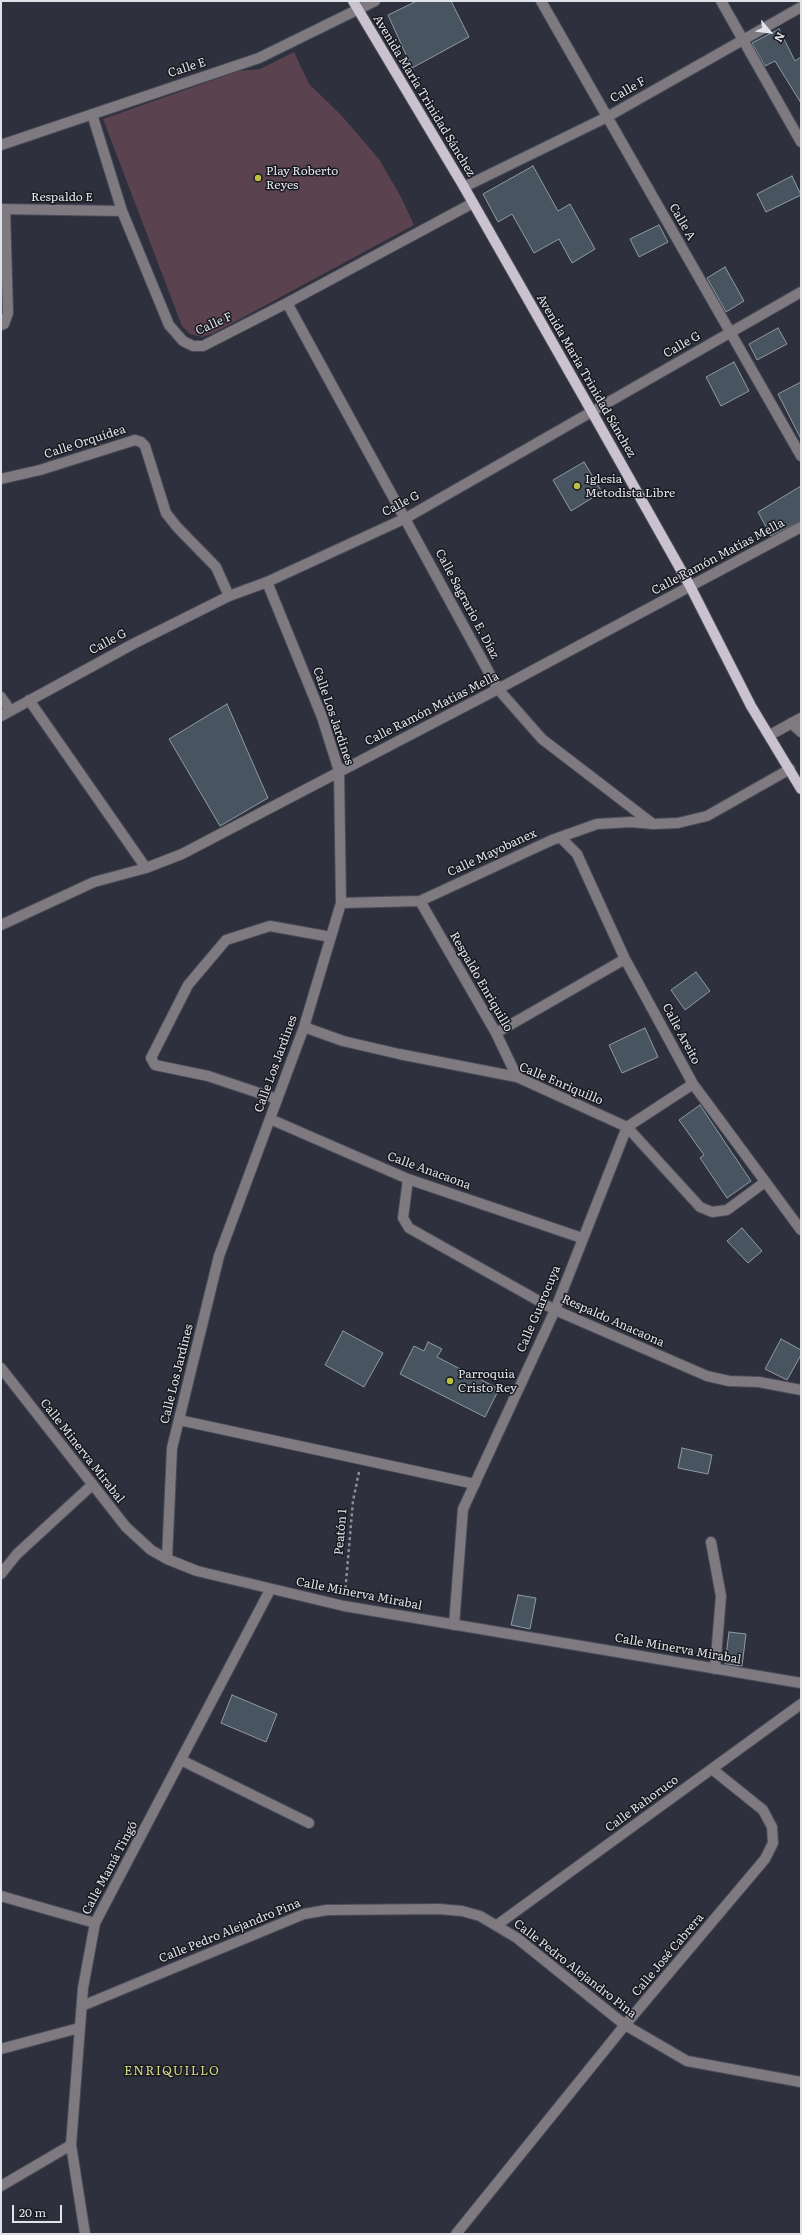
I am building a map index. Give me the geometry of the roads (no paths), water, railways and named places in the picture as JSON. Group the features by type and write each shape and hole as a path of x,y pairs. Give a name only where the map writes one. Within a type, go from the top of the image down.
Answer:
{"main road":[{"name":"Avenida María Trinidad Sánchez","path":"353,1 464,187 592,412 690,586 751,706 770,735 801,789"}],"street":[{"name":"Calle E","path":"1,145 259,58 358,11 375,1"},
{"name":"Calle A","path":"541,1 801,456"},
{"path":"721,1 801,142"},
{"name":"Calle F","path":"464,187 607,117 801,7"},
{"name":"Calle F","path":"92,114 122,211 169,325 183,341 193,346 203,346 287,303 472,203"},
{"path":"1,325 4,324 8,313 3,209"},
{"name":"Respaldo E","path":"3,209 122,211"},
{"name":"Calle G","path":"1,716 133,644 229,596 267,582 406,518 801,292"},
{"name":"Calle Sagrario E. Díaz","path":"287,303 406,518 498,689 542,739 653,824"},
{"name":"Calle Orquídea","path":"1,479 40,470 135,440 141,442 145,446 166,512 177,527 216,567 229,596"},
{"name":"Calle Ramón Matías Mella","path":"1,925 94,882 146,868 182,854 498,689 801,527"},
{"name":"Calle Los Jardines","path":"167,1559 172,1448 219,1256 304,1027 341,903 339,771 322,717 267,582"},
{"path":"1,697 10,710"},
{"path":"29,700 146,868"},
{"path":"770,735 801,718"},
{"path":"791,723 801,732"},
{"path":"653,824 678,823 706,816 790,769"},
{"name":"Calle Mayobanex","path":"341,903 420,901 560,837 597,824 631,822 653,824"},
{"name":"Calle Areito","path":"560,837 577,854 626,959 693,1084 801,1230"},
{"name":"Respaldo Enriquillo","path":"420,901 496,1033 517,1077"},
{"path":"277,1099 208,1076 155,1065 150,1058 188,985 226,940 270,926 331,938"},
{"path":"496,1033 626,959"},
{"name":"Calle Enriquillo","path":"304,1027 343,1041 398,1054 517,1077 626,1126 700,1207 712,1212 727,1210 765,1182"},
{"path":"626,1126 693,1084"},
{"name":"Calle Anacaona","path":"270,1119 408,1179 582,1238"},
{"name":"Calle Guarocuya","path":"454,1625 463,1509 555,1310 626,1126"},
{"name":"Respaldo Anacaona","path":"408,1179 403,1218 409,1228 555,1310 707,1376 729,1381 759,1382 801,1390"},
{"name":"Calle Minerva Mirabal","path":"1,1368 126,1527 151,1550 167,1559 197,1571 270,1590 344,1606 801,1683"},
{"path":"179,1420 474,1484"},
{"path":"1,1574 18,1554 92,1485"},
{"path":"711,1542 721,1596 715,1669"},
{"name":"Calle Mamá Tingó","path":"85,2234 71,2145 78,2028 82,2006 83,1988 95,1923 270,1590"},
{"name":"Calle Bahoruco","path":"497,1925 801,1704"},
{"path":"181,1760 309,1823"},
{"name":"Calle José Cabrera","path":"456,2234 625,2025 766,1859 773,1843 772,1827 763,1810 712,1769"},
{"path":"1,1896 95,1923"},
{"name":"Calle Pedro Alejandro Pina","path":"82,2006 304,1914 328,1910 439,1909 462,1911 497,1925 517,1938 625,2025 687,2061 801,2082"},
{"path":"1,2049 78,2028"},
{"path":"1,2186 71,2145"}],"place":[{"name":"Play Roberto Reyes","path":"258,178"},
{"name":"Iglesia Metodista Libre","path":"577,486"},
{"name":"Parroquia Cristo Rey","path":"450,1381"}],"district":[{"name":"ENRIQUILLO","path":"172,2071"}]}
